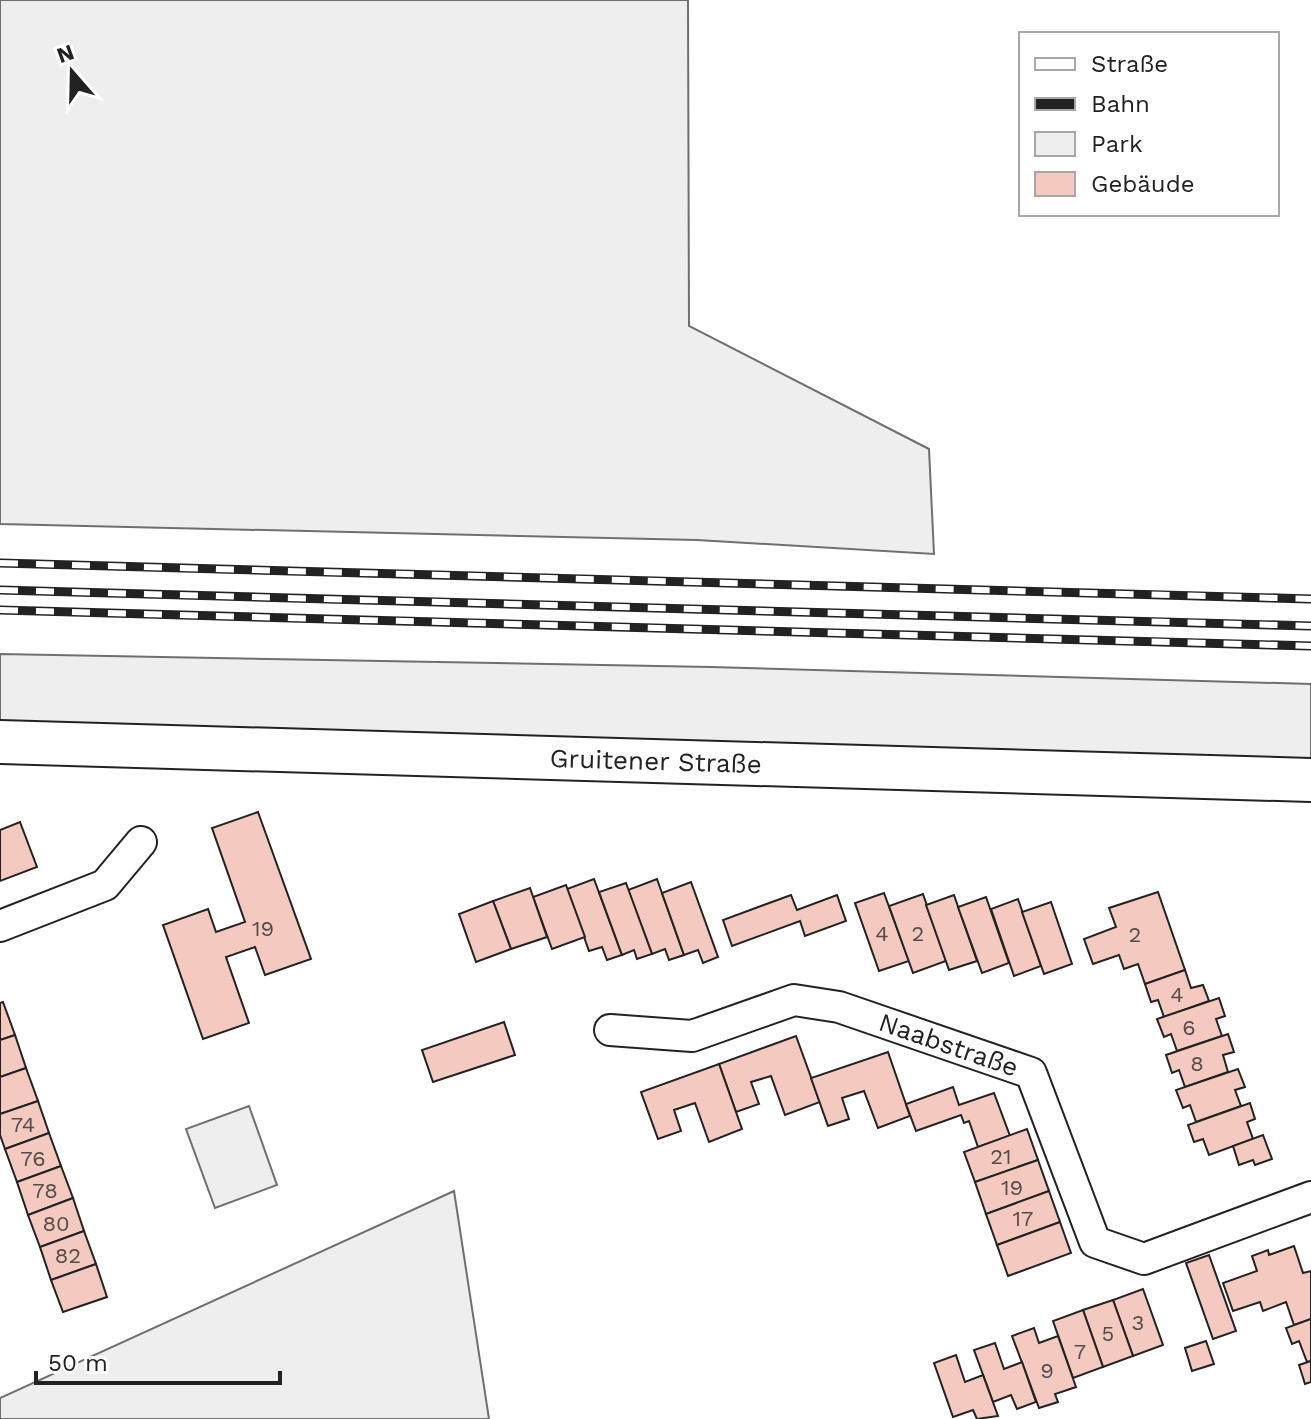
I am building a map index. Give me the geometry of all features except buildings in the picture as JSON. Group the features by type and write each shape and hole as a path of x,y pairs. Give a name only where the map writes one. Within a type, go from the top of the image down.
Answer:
{"main road":[{"name":"Gruitener Straße","path":"0,742 1311,780"}],"street":[{"path":"0,926 105,885 141,842"},
{"name":"Naabstraße","path":"610,1030 692,1036 794,1000 839,1007 1031,1073 1095,1242 1144,1259 1311,1197"}],"green space":[{"path":"0,0 688,0 689,326 929,449 934,554 697,540 0,524"},
{"path":"0,654 711,667 1311,684 1311,762 0,725"},
{"path":"249,1106 277,1185 215,1208 186,1129"},
{"path":"454,1191 489,1419 0,1419 0,1398"}],"railway":[{"path":"0,563 1311,599"},
{"path":"0,590 1311,626"},
{"path":"0,610 1311,646"}]}
